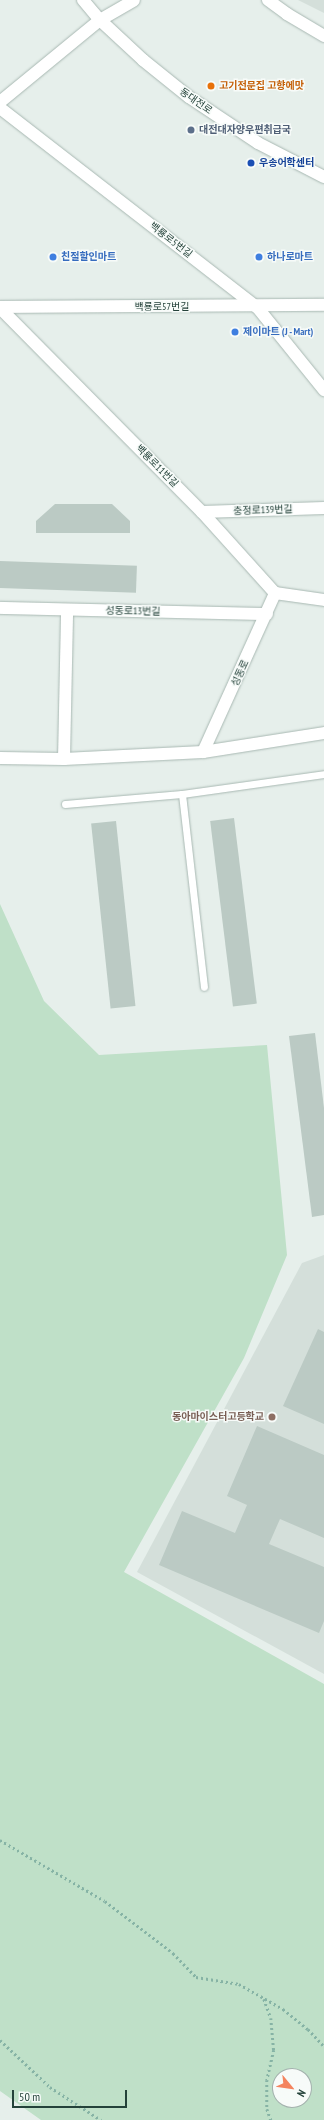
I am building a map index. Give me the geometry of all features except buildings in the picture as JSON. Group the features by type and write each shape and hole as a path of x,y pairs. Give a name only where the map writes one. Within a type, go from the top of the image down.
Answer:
{"street":[{"name":"동대전로","path":"82,0 100,20 142,60 189,97 258,143 324,177"},
{"path":"0,102 100,20 134,0"},
{"path":"268,0 287,14 324,36"},
{"name":"백룡로5번길","path":"0,108 257,306 324,390"},
{"name":"백룡로57번길","path":"0,308 324,305"},
{"name":"백룡로11번길","path":"0,308 202,512 276,593"},
{"name":"충정로139번길","path":"202,512 324,508"},
{"path":"276,593 324,600"},
{"name":"성동로","path":"203,752 276,593"},
{"name":"성동로13번길","path":"0,608 267,614"},
{"path":"64,759 67,610"},
{"path":"0,758 64,759 203,752 324,733"}],"lane":[{"path":"65,804 182,794 324,774"},
{"path":"182,794 204,987"}],"path":[{"path":"0,1840 105,1901 173,1953 196,1978 239,1984 283,2009 308,2029 324,2046"},
{"path":"263,1999 271,2018 274,2050 267,2080 267,2109 271,2120"},
{"path":"0,2040 50,2087 101,2120"}],"shaded area":[{"path":"298,0 324,0 324,13"},
{"name":"동아마이스터고등학교","path":"324,1255 324,1674 137,1572 302,1263"}],"green space":[{"path":"0,904 44,1001 99,1055 267,1045 287,1255 244,1358 124,1572 324,1684 324,2120 41,2120 0,2091"}],"place":[{"name":"고기전문집 고향에맛","path":"211,86"},
{"name":"대전대자양우편취급국","path":"191,130"},
{"name":"우송어학센터","path":"251,163"},
{"name":"친절할인마트","path":"53,257"},
{"name":"하나로마트","path":"259,257"},
{"name":"제이마트 (J - Mart)","path":"235,332"},
{"name":"동아마이스터고등학교","path":"272,1417"}]}
